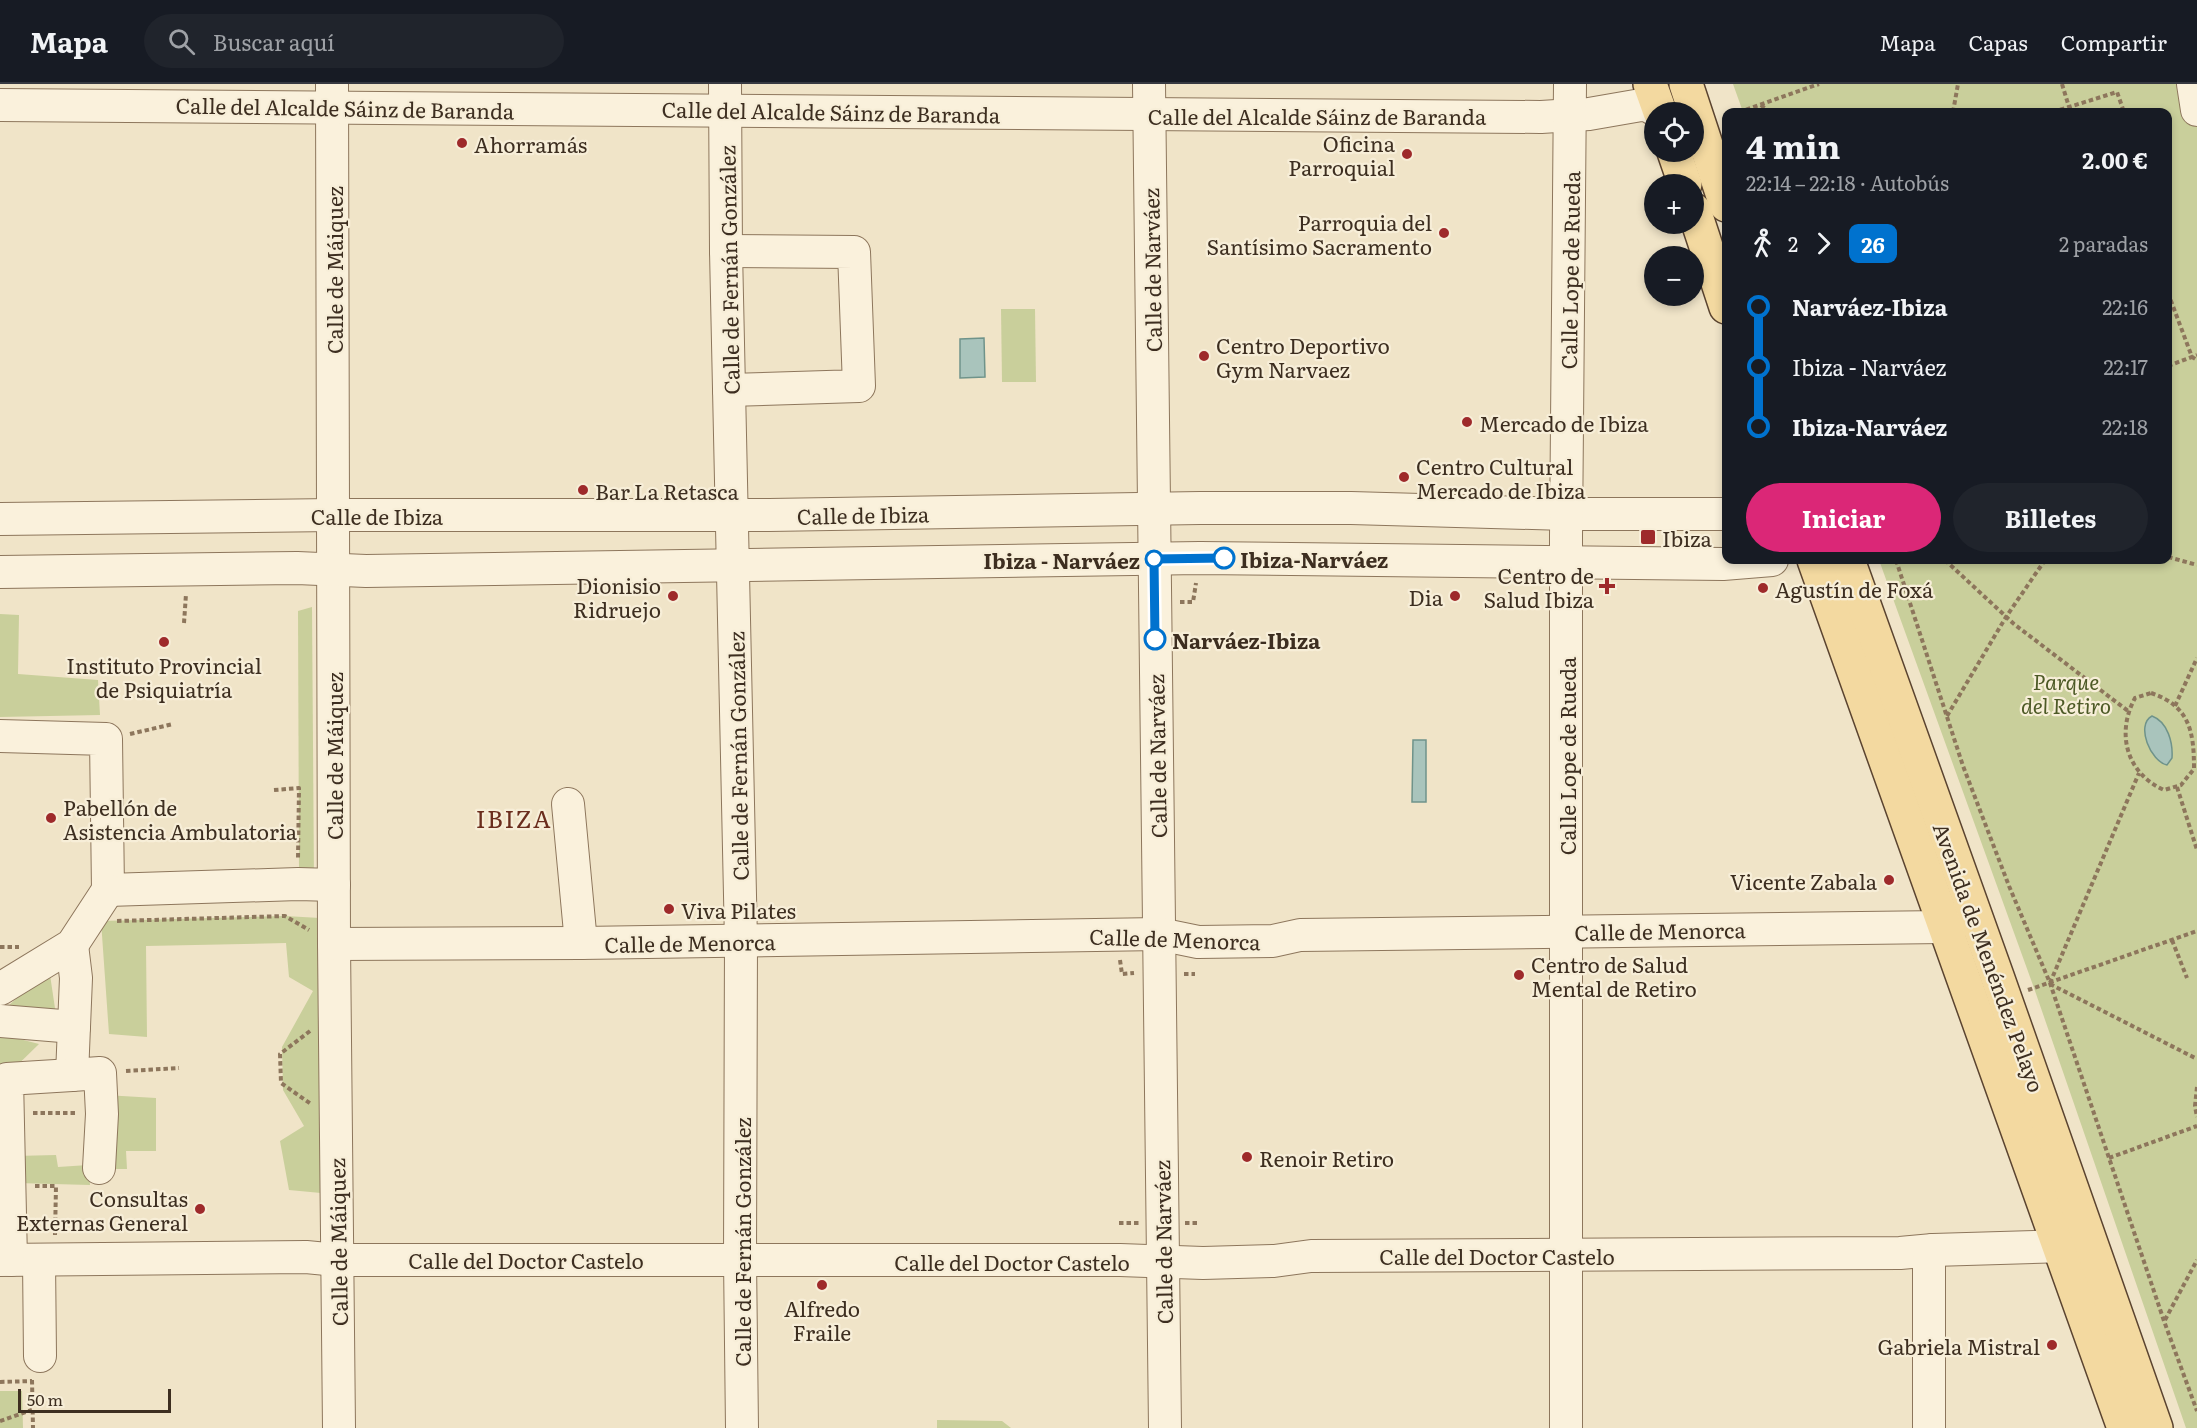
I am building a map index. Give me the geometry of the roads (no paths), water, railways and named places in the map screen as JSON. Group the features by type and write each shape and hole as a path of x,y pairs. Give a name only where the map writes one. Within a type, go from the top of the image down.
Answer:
{"main road":[{"path":"1650,84 1656,102"},
{"path":"1686,84 1722,193"},
{"path":"1702,234 1722,295"},
{"name":"Avenida de Menéndez Pelayo","path":"1815,564 2124,1428"},
{"name":"Avenida de Menéndez Pelayo","path":"1849,564 2156,1428"}],"street":[{"name":"Calle Lope de Rueda","path":"1566,1428 1566,514 1570,84"},
{"path":"1673,84 1680,102"},
{"path":"2193,84 2197,110"},
{"name":"Calle del Alcalde Sáinz de Baranda","path":"0,105 333,96 1149,99 1541,117 1644,106"},
{"name":"Calle de Máiquez","path":"333,96 334,944 339,1428"},
{"name":"Calle de Fernán González","path":"725,97 726,251 741,941 742,1428"},
{"name":"Calle de Narváez","path":"1149,99 1164,1428"},
{"path":"1702,162 1706,174 1722,195"},
{"path":"726,251 854,252 859,386 729,390"},
{"name":"Calle de Ibiza","path":"0,519 333,515 732,516 1351,508 1566,514 1722,514"},
{"path":"0,572 276,568 333,571 1200,558 1566,563 1722,561"},
{"path":"0,736 106,739 108,890 72,945 0,989"},
{"path":"568,804 580,943"},
{"path":"108,890 334,885"},
{"path":"1944,927 1965,917 1973,907"},
{"name":"Calle de Menorca","path":"334,944 580,943 1159,934 1198,942 1273,941 1300,935 1944,927"},
{"path":"72,945 76,978 74,1027 86,1074 102,1114 99,1168"},
{"path":"0,1021 74,1027"},
{"path":"36,1368 41,1283 26,1255 7,1079 86,1074"},
{"name":"Avenida de Menéndez Pelayo","path":"2058,1247 2073,1247 2082,1253 2115,1334 2130,1355"},
{"name":"Calle del Doctor Castelo","path":"26,1255 306,1257 337,1260 740,1259 1274,1262 1311,1256 1900,1253 2058,1247"},
{"path":"1929,1428 1929,1260 1933,1250"}],"water":[{"path":"984,338 985,377 960,378 960,339"},
{"path":"2152,716 2166,728 2172,746 2172,758 2167,765 2156,757 2147,743 2145,727"},
{"path":"1413,740 1426,740 1426,802 1412,802"}],"place":[{"name":"Ahorramás","path":"462,143"},
{"name":"Oficina Parroquial","path":"1407,154"},
{"name":"Parroquia del Santísimo Sacramento","path":"1444,233"},
{"name":"Centro Deportivo Gym Narvaez","path":"1204,356"},
{"name":"Mercado de Ibiza","path":"1467,422"},
{"name":"Centro Cultural Mercado de Ibiza","path":"1404,477"},
{"name":"Bar La Retasca","path":"583,490"},
{"name":"Ibiza","path":"1648,537"},
{"name":"Ibiza-Narváez","path":"1224,558"},
{"name":"Ibiza - Narváez","path":"1154,559"},
{"name":"Centro de Salud Ibiza","path":"1607,586"},
{"name":"Agustín de Foxá","path":"1763,588"},
{"name":"Dionisio Ridruejo","path":"673,596"},
{"name":"Dia","path":"1455,596"},
{"name":"Narváez-Ibiza","path":"1155,639"},
{"name":"Instituto Provincial de Psiquiatría","path":"164,642"},
{"name":"Pabellón de Asistencia Ambulatoria","path":"51,818"},
{"name":"Vicente Zabala","path":"1889,880"},
{"name":"Viva Pilates","path":"669,909"},
{"name":"Centro de Salud Mental de Retiro","path":"1519,975"},
{"name":"Renoir Retiro","path":"1247,1157"},
{"name":"Consultas Externas General","path":"200,1209"},
{"name":"Alfredo Fraile","path":"822,1285"},
{"name":"Gabriela Mistral","path":"2052,1345"}],"district":[{"name":"IBIZA","path":"514,817"}],"park label":[{"name":"Parque del Retiro","path":"2066,692"}]}
